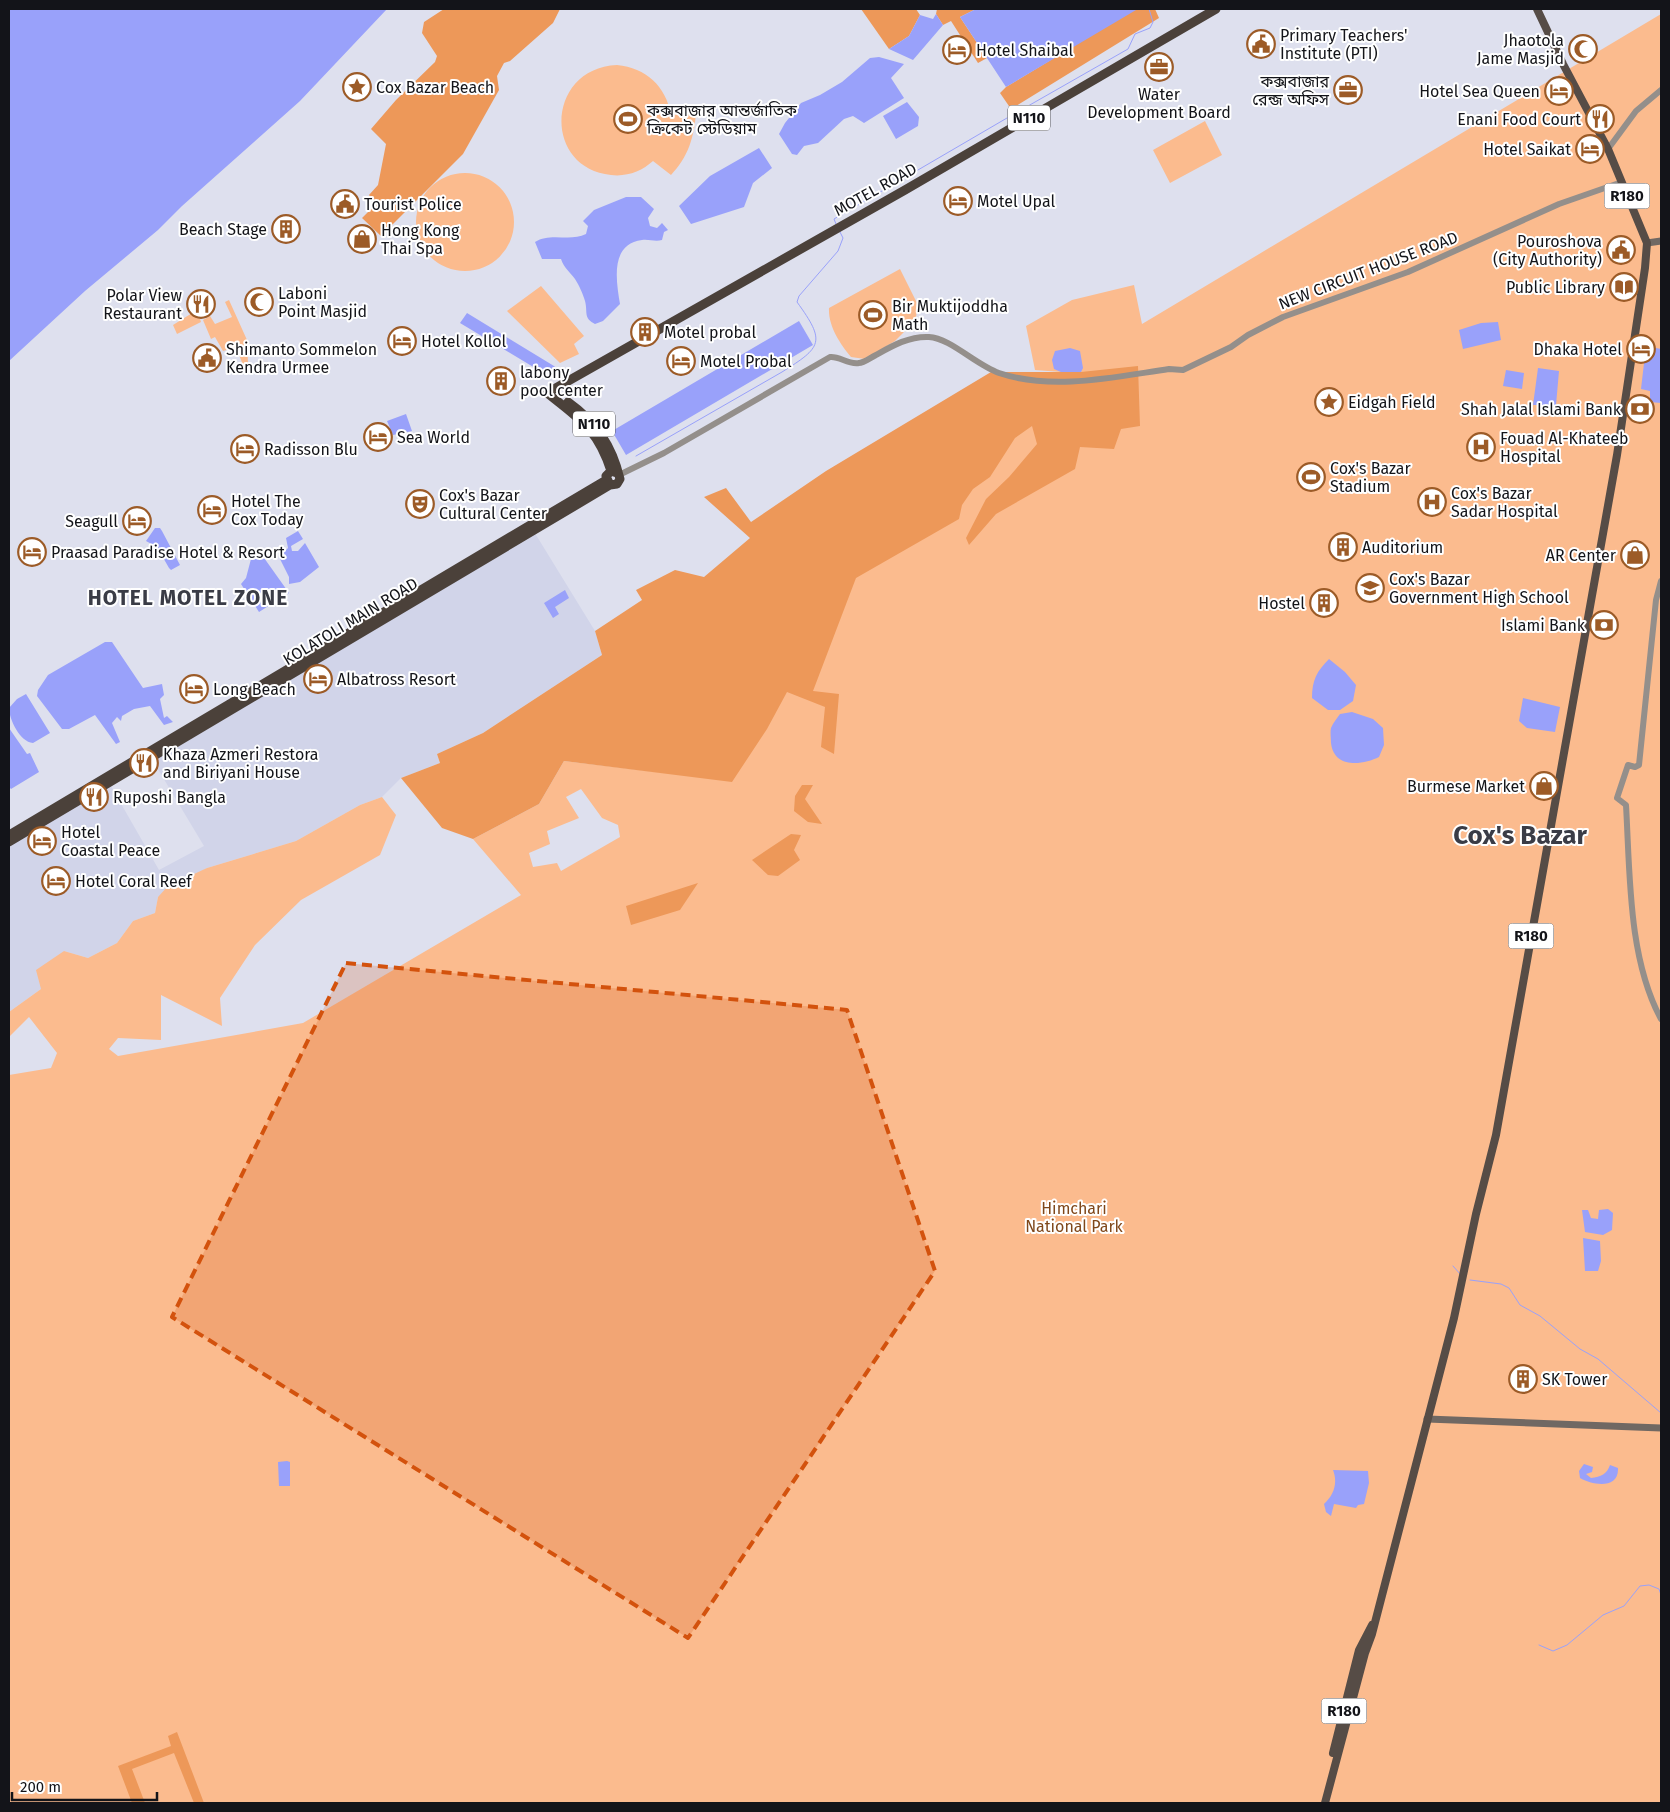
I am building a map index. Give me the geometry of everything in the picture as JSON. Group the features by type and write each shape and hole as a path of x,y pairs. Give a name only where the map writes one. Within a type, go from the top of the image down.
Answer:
{"highway":[{"name":"MOTEL ROAD","path":"613,477 604,450 588,426 549,392 830,230 905,190 1216,9"},
{"name":"KOLATOLI MAIN ROAD","path":"27,827 548,518 613,477"},
{"path":"9,835 27,827"},
{"path":"9,842 27,827"}],"main road":[{"name":"R180","path":"1325,1803 1454,1318 1476,1214 1499,1123 1616,455 1641,300 1647,243 1608,150 1563,64 1537,9"},
{"path":"1647,243 1661,242"},
{"path":"1427,1419 1661,1428"},
{"name":"R180","path":"1320,1803 1359,1650 1374,1622"}],"street":[{"path":"1608,150 1636,111 1661,90"},
{"name":"NEW CIRCUIT HOUSE ROAD","path":"613,477 664,453 830,357 834,356 852,364 861,363 897,344 916,338 939,339 981,366 1011,377 1043,382 1076,381 1169,369 1183,370 1231,347 1248,335 1283,317 1408,272 1559,204 1622,182"},
{"path":"1661,581 1656,600 1639,765 1635,767 1628,765 1617,798 1626,805 1634,934 1652,998 1661,1019"}],"highlighted area":[{"path":"346,963 847,1010 935,1271 688,1638 172,1317"}],"shaded area":[{"path":"444,9 560,9 553,23 510,61 504,63 497,76 499,90 463,154 381,236 362,218 376,204 369,195 378,185 386,144 371,129 396,100 435,62 437,56 422,33 424,22"},
{"path":"861,9 916,9 920,15 909,36 889,49"},
{"path":"937,9 976,9 960,17 987,58 978,63 951,21 943,25 936,14"},
{"path":"1135,9 1155,9 1159,18 1011,109 1000,93 1006,87"},
{"path":"1138,366 1140,426 1121,429 1114,449 1080,447 1075,469 996,514 969,545 966,538 986,499 1009,477 1037,444 1032,426 1015,438 990,477 973,489 962,505 959,519 856,578 813,691 839,694 834,754 821,747 825,707 787,692 767,729 732,782 564,761 539,804 473,839 442,828 401,778 440,763 437,754 483,733 602,655 595,631 642,600 636,590 675,570 704,577 750,538 704,497 726,488 751,522 826,471 991,372 1081,372"},
{"path":"533,530 595,631 602,655 483,733 437,754 440,763 401,778 382,797 360,805 296,841 207,868 158,897 155,913 133,921 117,943 88,958 64,951 41,989 9,1012 9,840 108,781 159,870 204,846 150,756"},
{"path":"802,785 813,785 805,799 822,824 808,822 794,811 795,796"},
{"path":"791,834 801,835 794,850 800,860 778,876 768,875 752,860"},
{"path":"698,883 680,910 631,925 626,906"},
{"path":"177,1732 204,1803 194,1803 174,1753 132,1769 145,1803 132,1803 118,1766 171,1746 168,1736"}],"green space":[{"name":"Himchari National Park","path":"1661,14 1661,1803 9,1803 9,1075 51,1068 57,1053 29,1017 9,1037 9,1012 41,989 36,970 64,951 88,958 117,943 133,921 155,913 158,897 168,886 207,868 296,841 360,805 382,797 396,815 380,855 301,900 255,945 220,998 222,1026 161,995 161,1040 118,1038 109,1049 118,1056 303,1023 521,895 473,839 539,804 564,761 666,773 807,537 1061,372 1035,370 1026,326 1072,300 1134,285 1142,324","holes":["581,789 602,818 618,825 620,837 561,871 557,863 533,867 529,853 550,844 547,831 579,818 566,797"]},
{"name":"কক্সবাজার আন্তর্জাতিক ক্রিকেট স্টেডিয়াম","path":"617,65 637,70 653,80 665,95 671,115 696,113 694,131 689,147 682,161 671,175 653,161 644,168 623,175 611,175 589,168 573,155 564,138 562,119 566,99 576,82 594,70"},
{"path":"1205,121 1222,155 1170,183 1153,150"},
{"path":"465,173 475,174 492,181 506,195 513,212 513,232 506,249 492,263 475,270 465,271 455,270 438,263 424,249 417,232 416,222 417,212 424,195 438,181 455,174"},
{"name":"Bir Muktijoddha Math","path":"900,269 917,303 916,320 895,341 865,359 851,357 839,341 833,328 830,321 829,308"},
{"path":"541,286 584,336 574,344 579,354 560,363 507,311"},
{"path":"229,300 247,340 248,364 234,371 243,365 236,347 223,351 215,337 211,339 203,320 210,316 215,324 232,317 225,302"},
{"path":"197,310 201,322 177,334 173,325"}],"water":[{"path":"9,9 387,9 300,101 182,206 158,230 85,291 9,361"},
{"path":"976,9 1136,10 1006,87 960,17"},
{"path":"936,14 943,25 913,60 889,49 909,36 920,15 933,19"},
{"path":"879,57 904,64 891,78 904,98 864,123 853,116 844,119 818,143 804,146 797,155 792,154 779,134 801,103 820,95 842,82 870,58"},
{"path":"907,102 919,117 918,126 896,139 883,116"},
{"path":"759,148 772,168 753,183 744,207 691,224 679,206 710,176"},
{"path":"626,197 641,197 654,209 648,218 650,226 657,228 662,223 668,230 664,232 662,240 642,240 624,248 620,256 617,274 620,304 603,321 595,324 587,317 585,301 581,290 561,259 542,259 535,242 547,238 573,237 586,234 588,226 583,221 594,210"},
{"path":"467,313 554,366 560,372 553,374 540,371 460,323"},
{"path":"799,321 813,345 626,455 612,431"},
{"path":"1498,322 1501,340 1463,349 1459,330 1481,323"},
{"path":"1646,346 1661,349 1661,403 1650,402 1650,391 1641,389"},
{"path":"1070,348 1080,351 1083,368 1081,372 1061,372 1054,369 1052,360 1055,351"},
{"path":"1538,368 1559,371 1556,405 1533,405"},
{"path":"1506,370 1524,373 1522,389 1503,386"},
{"path":"406,414 412,431 393,435 387,421"},
{"path":"155,528 160,528 180,565 171,570 157,547 146,541"},
{"path":"298,531 303,539 291,546 292,551 298,551 305,543 319,567 300,582 289,584 289,577 279,557 288,548 286,538"},
{"path":"262,555 289,593 259,612 241,584 246,578 251,559"},
{"path":"565,590 569,598 555,607 559,614 553,618 544,603"},
{"path":"105,642 112,642 143,688 162,684 164,695 160,699 164,718 167,716 173,722 164,725 150,706 134,709 122,716 121,721 117,717 112,723 120,742 116,744 95,715 69,729 62,729 37,696 38,690 48,675"},
{"path":"1329,659 1345,672 1356,685 1353,701 1340,710 1328,710 1312,698 1316,676"},
{"path":"26,694 50,733 33,743 24,739 16,729 9,713 9,708 17,699"},
{"path":"1523,698 1560,707 1555,732 1527,728 1519,721"},
{"path":"1352,712 1373,719 1383,728 1384,745 1379,757 1365,762 1350,763 1343,761 1333,751 1331,728 1340,714"},
{"path":"9,728 27,754 30,753 39,772 11,789 9,787"},
{"path":"1608,1209 1613,1213 1612,1230 1603,1235 1585,1232 1582,1210 1588,1210 1591,1218 1598,1219 1599,1210"},
{"path":"1583,1238 1600,1241 1601,1261 1598,1271 1585,1271"},
{"path":"278,1462 290,1462 290,1486 279,1486"},
{"path":"1584,1464 1593,1467 1592,1472 1586,1474 1591,1478 1603,1474 1610,1465 1618,1468 1617,1475 1610,1483 1604,1484 1585,1480 1580,1478 1579,1471"},
{"path":"1333,1470 1368,1471 1369,1483 1364,1504 1358,1505 1356,1508 1334,1504 1331,1516 1326,1512 1324,1504 1334,1488"}],"waterway":[{"path":"1014,114 1128,49 1135,34 1150,28 1153,22 1149,9"},
{"path":"836,224 834,219 1007,118"},
{"path":"636,456 782,372 812,349 816,335 813,326 797,302 799,296 838,251 843,238 840,232"},
{"path":"1453,1266 1461,1275"},
{"path":"1470,1280 1501,1284 1509,1288 1520,1305 1540,1316 1580,1349 1598,1359 1661,1413"},
{"path":"1539,1645 1553,1651 1567,1645 1603,1615 1624,1606 1640,1586 1649,1585 1659,1589 1661,1595"}],"place":[{"name":"Primary Teachers' Institute (PTI)","path":"1261,44"},
{"name":"Jhaotola Jame Masjid","path":"1583,49"},
{"name":"Hotel Shaibal","path":"957,50"},
{"name":"Water Development Board","path":"1159,67"},
{"name":"Cox Bazar Beach","path":"357,87"},
{"name":"কক্সবাজার রেন্জ অফিস","path":"1348,90"},
{"name":"Hotel Sea Queen","path":"1559,91"},
{"name":"কক্সবাজার আন্তর্জাতিক ক্রিকেট স্টেডিয়াম","path":"628,119"},
{"name":"Enani Food Court","path":"1600,119"},
{"name":"Hotel Saikat","path":"1590,149"},
{"name":"Motel Upal","path":"958,201"},
{"name":"Tourist Police","path":"345,204"},
{"name":"Beach Stage","path":"286,229"},
{"name":"Hong Kong Thai Spa","path":"362,239"},
{"name":"Pouroshova (City Authority)","path":"1621,250"},
{"name":"Public Library","path":"1624,287"},
{"name":"Laboni Point Masjid","path":"259,302"},
{"name":"Polar View Restaurant","path":"201,304"},
{"name":"Bir Muktijoddha Math","path":"873,315"},
{"name":"Motel probal","path":"645,332"},
{"name":"Hotel Kollol","path":"402,341"},
{"name":"Dhaka Hotel","path":"1641,349"},
{"name":"Shimanto Sommelon Kendra Urmee","path":"207,358"},
{"name":"Motel Probal","path":"681,361"},
{"name":"labony pool center","path":"501,381"},
{"name":"Eidgah Field","path":"1329,402"},
{"name":"Shah Jalal Islami Bank","path":"1640,409"},
{"name":"Sea World","path":"378,437"},
{"name":"Fouad Al-Khateeb Hospital","path":"1481,447"},
{"name":"Radisson Blu","path":"245,449"},
{"name":"Cox's Bazar Stadium","path":"1311,477"},
{"name":"Cox's Bazar Sadar Hospital","path":"1432,502"},
{"name":"Cox's Bazar Cultural Center","path":"420,504"},
{"name":"Hotel The Cox Today","path":"212,510"},
{"name":"Seagull","path":"137,521"},
{"name":"Auditorium","path":"1343,547"},
{"name":"Praasad Paradise Hotel & Resort","path":"32,552"},
{"name":"AR Center","path":"1635,555"},
{"name":"Cox's Bazar Government High School","path":"1370,588"},
{"name":"Hostel","path":"1324,603"},
{"name":"Islami Bank","path":"1604,625"},
{"name":"Albatross Resort","path":"318,679"},
{"name":"Long Beach","path":"194,689"},
{"name":"Khaza Azmeri Restora and Biriyani House","path":"144,763"},
{"name":"Burmese Market","path":"1544,786"},
{"name":"Ruposhi Bangla","path":"94,797"},
{"name":"Hotel Coastal Peace","path":"42,841"},
{"name":"Hotel Coral Reef","path":"56,881"},
{"name":"SK Tower","path":"1523,1379"}],"district":[{"name":"HOTEL MOTEL ZONE","path":"188,598"},
{"name":"Cox's Bazar","path":"1520,835"}]}
